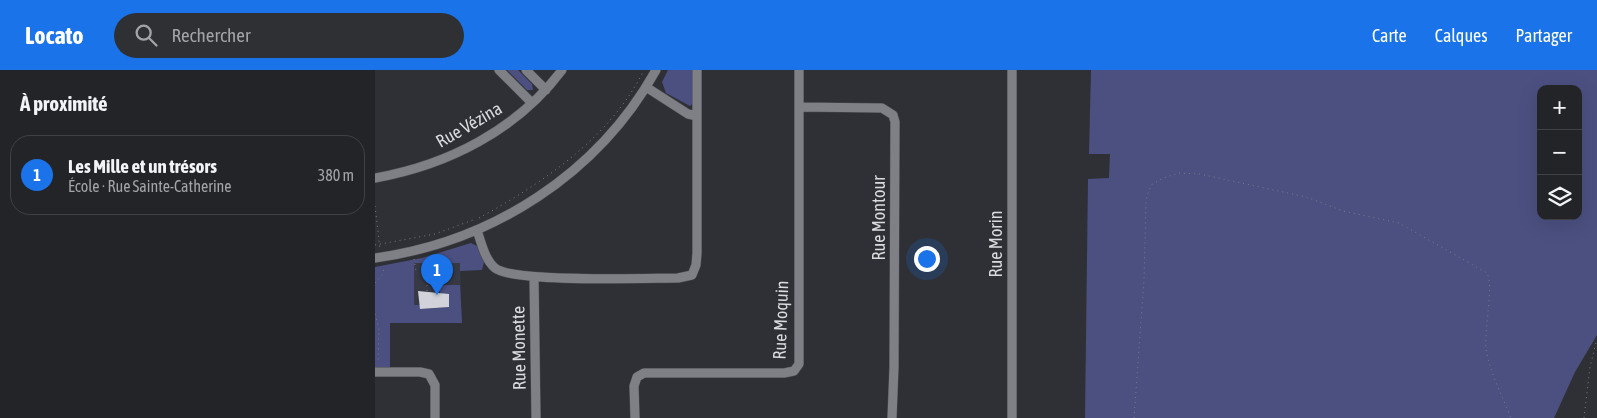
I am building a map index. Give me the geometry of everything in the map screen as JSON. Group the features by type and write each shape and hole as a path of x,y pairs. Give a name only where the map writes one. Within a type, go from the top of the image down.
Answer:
{"street":[{"path":"499,70 532,103"},
{"path":"526,70 545,90"},
{"name":"Rue Vézina","path":"375,178 429,165 455,154 499,129 532,103 562,70"},
{"path":"378,254 429,247 477,230 535,200 579,166 607,140 647,87 656,70"},
{"path":"477,230 494,267 509,275 534,277 678,278 692,275 696,265 697,254 697,70"},
{"name":"Rue Moquin","path":"635,418 635,381 644,373 784,373 793,371 799,364 799,70"},
{"name":"Rue Morin","path":"1012,70 1012,418"},
{"path":"647,87 688,114 697,116"},
{"name":"Rue Montour","path":"799,107 882,108 893,115 895,122 892,418"},
{"name":"Rue Monette","path":"534,277 536,418"},
{"path":"376,370 429,374 435,385 435,418"}],"path":[{"path":"375,245 435,234 473,220 539,183 573,156 608,122 644,70"},
{"path":"1134,418 1144,280 1146,199 1151,186 1163,178 1179,173 1200,174 1306,197 1343,211 1399,223 1487,272 1490,279 1486,312 1486,350 1511,418"},
{"path":"375,206 381,245 378,254"},
{"path":"414,259 416,271"},
{"path":"380,286 376,282 384,271 384,265"},
{"path":"427,275 427,291"},
{"path":"375,314 379,334 376,370"},
{"path":"1584,418 1590,367 1597,339"}],"shaded area":[{"path":"507,70 518,70 532,84 533,90 527,90"},
{"path":"668,70 693,70 693,103 690,106 666,93 662,82"},
{"path":"1091,70 1597,70 1597,335 1575,372 1554,418 1085,418 1088,179 1109,178 1110,154 1089,154"},
{"path":"471,243 477,246 484,262 482,270 460,271 460,263 414,263 414,305 420,305 420,309 449,307 449,294 440,294 440,285 460,285 462,323 390,323 390,369 375,369 375,267 422,258"},
{"path":"413,263 460,263 462,323 414,322"}],"building":[{"path":"418,291 449,294 449,307 420,309"}],"place":[{"name":"Les Mille et un trésors","path":"437,295"}]}
